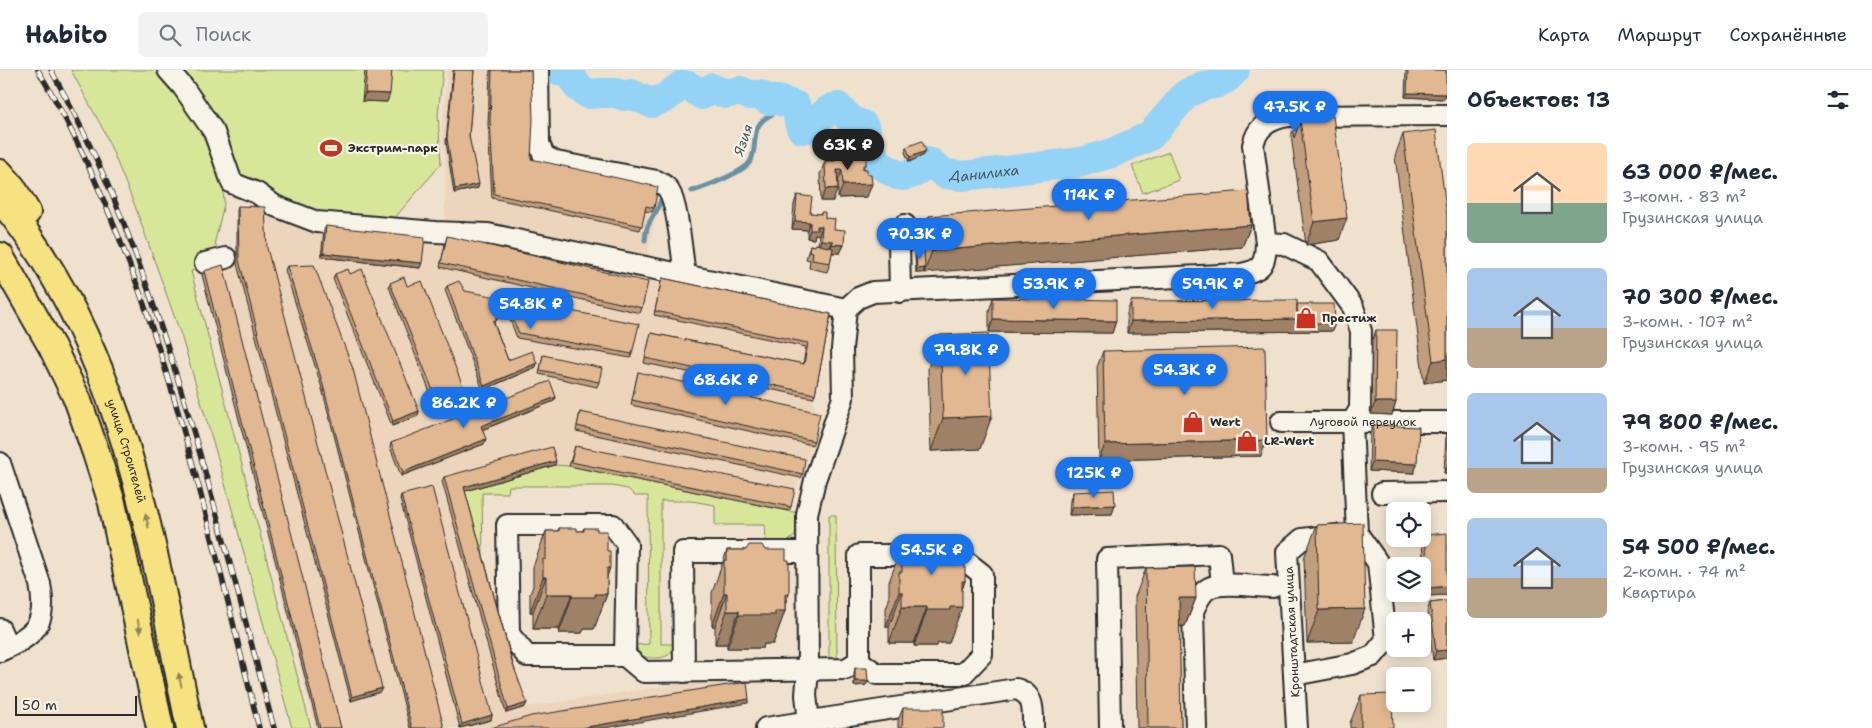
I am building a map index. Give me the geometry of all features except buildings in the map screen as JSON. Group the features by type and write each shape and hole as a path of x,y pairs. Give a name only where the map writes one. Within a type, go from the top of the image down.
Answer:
{"main road":[{"path":"0,174 12,187 35,226 71,301 104,383"},
{"name":"улица Строителей","path":"0,199 38,249 71,307 104,383 122,433 146,516 190,728"},
{"path":"0,256 52,347 78,401 96,453 112,503 160,728"},
{"path":"0,281 43,354 67,408 112,555 134,601"}],"street":[{"path":"168,70 183,87 214,132 232,183 257,193 275,206 317,222 434,232 488,234 846,309"},
{"path":"538,70 538,142 544,156 556,162 658,181 666,187 670,192 674,205 685,275"},
{"path":"809,722 806,695 808,669 807,514 815,480 842,398 842,348 846,309 858,298 867,294 1241,274 1254,271 1263,264 1266,243 1253,145 1258,132 1263,126 1279,117 1289,116 1447,115"},
{"path":"900,292 899,243 905,226"},
{"path":"1266,243 1284,244 1319,262 1353,307 1361,331 1360,409 1352,422 1357,533 1378,563 1386,640 1373,656 1359,662 1294,675"},
{"path":"205,263 226,258"},
{"name":"Луговой переулок","path":"1281,422 1447,422"},
{"path":"0,463 40,584 43,604 39,623 34,631 3,642"},
{"path":"1382,493 1447,492"},
{"path":"626,656 627,544 613,525 507,525 509,634 527,656 626,656 644,672 846,669 859,661"},
{"name":"Кронштадтская улица","path":"1297,728 1287,552 1302,539 1357,533"},
{"path":"684,672 683,552 807,552"},
{"path":"1110,728 1107,559 1218,554 1222,585"},
{"path":"859,555 958,555 982,574 982,654 963,674 877,674 859,661 859,555"},
{"path":"1196,728 1193,611 1200,596 1209,588 1222,585 1273,587"},
{"path":"766,728 1016,689 1023,690 1032,701 1033,728"}],"shaded area":[{"path":"447,70 529,70 530,164 659,189 644,280 830,318 813,398 818,417 812,445 804,464 801,478 793,493 789,511 569,466 555,465 462,492 510,666 525,707 727,677 731,706 604,728 315,728 202,275 237,264 237,210 263,211 324,230 445,241 445,158 442,134"}],"green space":[{"path":"71,70 159,70 208,137 223,180 224,204 215,241 220,264 191,271 311,728 292,728 219,462 181,335 135,206 105,133"},
{"name":"Экстрим-парк","path":"171,70 443,70 438,114 441,164 392,221 356,223 292,205 246,178 228,163"},
{"path":"1169,152 1179,180 1143,193 1132,166"},
{"path":"555,465 569,466 798,513 795,536 787,542 766,542 765,525 715,525 715,505 691,501 661,501 661,644 674,644 671,652 666,656 656,658 645,657 639,653 636,645 649,644 648,496 635,496 628,489 612,486 509,486 508,493 482,493 483,565 462,492"},
{"path":"829,515 836,515 837,664 829,664"}],"waterway":[{"name":"Данилиха","path":"559,70 570,75 578,87 588,94 616,93 624,96 631,94 651,103 665,98 682,85 689,86 702,95 712,88 725,94 740,91 749,95 760,95 768,100 778,100 796,106 799,124 802,129 812,126 832,108 838,107 852,121 863,125 866,131 863,139 866,146 882,166 897,175 903,176 914,173 927,162 945,174 963,176 1082,162 1112,153 1150,136 1186,94 1203,86 1215,84 1227,78 1235,70"},
{"name":"Язия","path":"692,191 723,179 746,166 752,158 759,125 765,118 780,110 785,103"},
{"name":"Язия","path":"645,240 648,226 660,201 664,198"}],"railway":[{"path":"38,70 68,123 94,178 139,290 190,453 259,728"},
{"path":"51,70 105,178 153,304 209,485 274,728"}],"place":[{"name":"Экстрим-парк","path":"331,148"},
{"name":"Престиж","path":"1306,318"},
{"name":"Wert","path":"1193,422"},
{"name":"LR-Wert","path":"1247,441"}]}
